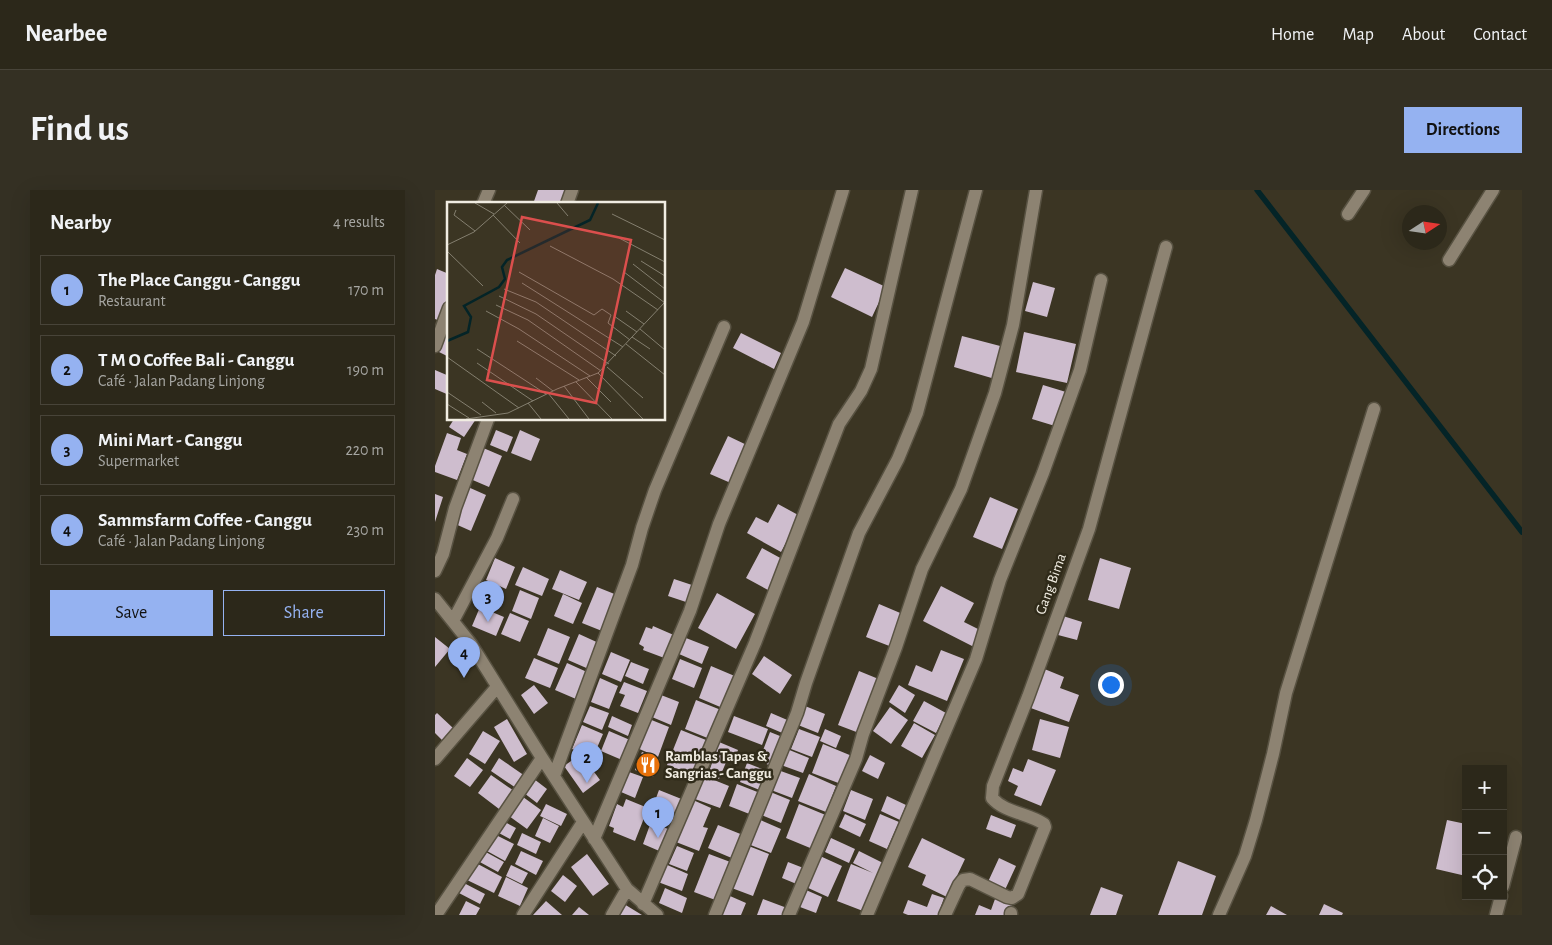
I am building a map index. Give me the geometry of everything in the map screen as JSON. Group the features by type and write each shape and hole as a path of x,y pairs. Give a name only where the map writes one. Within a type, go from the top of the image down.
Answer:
{"street":[{"path":"484,202 489,190"},
{"path":"568,202 572,190"},
{"path":"594,839 690,611 719,524 803,322 843,190"},
{"path":"643,904 755,643 839,424 861,391 871,369 912,190"},
{"path":"715,915 797,713 859,533 898,459 917,413 976,190"},
{"path":"789,915 856,759 863,734 896,647 921,569 961,489 995,393 1013,325 1036,190"},
{"path":"1349,214 1364,190"},
{"path":"1449,260 1493,190"},
{"name":"Gang Bima","path":"945,915 963,880 969,879 1007,898 1012,898 1018,894 1044,824 999,805 993,798 993,786 1028,697 1089,529 1165,247"},
{"path":"867,915 976,659 1000,580 1043,473 1080,370 1101,280"},
{"path":"435,346 447,313"},
{"path":"554,776 632,565 655,490 725,327"},
{"path":"1219,915 1245,856 1273,754 1286,693 1374,409"},
{"path":"435,572 443,554 455,508 488,420"},
{"path":"453,621 497,538 513,499"},
{"path":"435,599 471,644 627,889 657,915"},
{"path":"435,759 497,687"},
{"path":"436,915 542,758"},
{"path":"523,915 583,822"},
{"path":"1507,871 1516,837"},
{"path":"612,915 627,889"},
{"path":"1496,915 1500,900"}],"building":[{"path":"538,190 566,190 562,202 534,202"},
{"path":"845,268 886,287 872,317 831,297"},
{"path":"437,269 447,273 447,306 440,321 435,319 435,275"},
{"path":"1033,282 1055,288 1047,317 1025,311"},
{"path":"1024,332 1076,344 1067,383 1016,372"},
{"path":"741,333 781,353 774,369 733,348"},
{"path":"447,334 447,356 437,351"},
{"path":"962,336 1004,347 995,379 954,367"},
{"path":"435,370 447,375 447,394 435,389"},
{"path":"1043,385 1066,392 1055,426 1032,419"},
{"path":"453,420 475,420 464,437 449,427"},
{"path":"496,430 513,437 507,452 490,445"},
{"path":"520,430 540,439 531,461 511,453"},
{"path":"447,433 461,438 457,450 467,454 457,480 435,472 435,466"},
{"path":"728,436 751,447 733,484 710,474"},
{"path":"481,447 502,456 489,487 468,478"},
{"path":"468,487 486,495 471,531 453,523"},
{"path":"435,494 443,497 435,522"},
{"path":"990,497 1018,509 1002,549 973,537"},
{"path":"778,504 800,516 781,552 747,533 756,517 768,523"},
{"path":"762,548 784,560 768,590 746,578"},
{"path":"495,558 515,567 506,589 486,580"},
{"path":"1100,558 1131,568 1119,609 1088,600"},
{"path":"523,567 549,579 542,596 515,585"},
{"path":"560,570 587,582 579,600 552,589"},
{"path":"674,579 698,587 692,604 668,596"},
{"path":"941,586 974,603 964,622 982,631 974,647 923,621"},
{"path":"597,587 617,595 602,631 582,623"},
{"path":"520,590 539,598 531,619 512,611"},
{"path":"717,593 755,614 736,649 698,628"},
{"path":"563,594 582,603 573,624 554,616"},
{"path":"879,604 905,615 892,647 866,637"},
{"path":"480,607 504,617 496,636 472,626"},
{"path":"510,613 529,621 520,642 501,634"},
{"path":"1063,616 1082,622 1077,640 1058,635"},
{"path":"653,626 676,636 667,659 643,650 644,647 639,644 646,627 652,629"},
{"path":"548,628 570,637 559,664 537,655"},
{"path":"579,634 601,644 591,670 568,660"},
{"path":"435,637 450,649 435,667"},
{"path":"686,638 709,647 702,664 679,654"},
{"path":"941,650 964,659 947,701 908,685 916,665 932,672"},
{"path":"611,652 630,660 621,682 602,674"},
{"path":"764,656 792,675 780,694 752,674"},
{"path":"534,658 558,668 550,688 525,678"},
{"path":"680,659 702,668 694,688 672,679"},
{"path":"631,662 649,669 643,684 625,676"},
{"path":"567,663 587,672 576,699 555,690"},
{"path":"711,666 737,677 725,709 699,698"},
{"path":"1042,668 1064,677 1060,688 1079,695 1069,722 1028,707"},
{"path":"859,671 881,680 859,733 838,725"},
{"path":"600,678 618,686 609,709 591,702"},
{"path":"624,682 647,691 638,713 620,706 625,695 619,693"},
{"path":"534,685 548,703 534,714 521,695"},
{"path":"899,685 915,695 905,713 889,702"},
{"path":"661,695 679,702 671,725 652,717"},
{"path":"696,700 721,710 710,739 685,729"},
{"path":"924,701 946,713 936,733 913,721"},
{"path":"590,706 609,713 602,730 583,722"},
{"path":"805,706 825,714 818,733 798,725"},
{"path":"890,707 908,720 891,744 873,731"},
{"path":"437,713 453,728 442,740 435,733 435,715"},
{"path":"771,713 792,722 787,735 766,726"},
{"path":"612,716 632,725 628,736 608,727"},
{"path":"734,716 768,729 762,745 728,732"},
{"path":"507,719 527,754 514,762 494,727"},
{"path":"649,719 669,727 658,757 637,748"},
{"path":"1040,719 1069,727 1060,758 1032,750"},
{"path":"914,723 935,735 922,758 901,746"},
{"path":"582,725 603,734 593,757 572,749"},
{"path":"799,729 820,737 812,757 791,749"},
{"path":"825,729 841,736 836,748 820,741"},
{"path":"681,730 706,740 693,775 667,765"},
{"path":"483,731 500,741 485,764 469,754"},
{"path":"609,731 630,740 622,760 601,751"},
{"path":"770,732 785,738 774,767 759,761"},
{"path":"719,742 738,750 733,762 727,760 719,779 708,775"},
{"path":"823,744 852,756 841,784 812,773"},
{"path":"787,749 809,758 803,773 781,765"},
{"name":"Ramblas Tapas & Sangrias - Canggu","path":"642,752 660,760 653,777 635,770"},
{"path":"581,754 600,780 583,793 564,766"},
{"path":"870,755 885,763 878,779 862,771"},
{"path":"467,758 483,770 470,787 454,776"},
{"path":"499,758 525,776 516,788 491,771"},
{"path":"1028,759 1056,770 1041,806 1014,795 1018,786 1008,781 1013,768 1023,772"},
{"path":"747,763 770,772 762,791 740,782"},
{"path":"778,770 800,778 792,798 771,790"},
{"path":"629,772 643,777 635,798 621,792"},
{"path":"809,774 836,786 826,812 798,801"},
{"path":"491,775 517,793 503,812 478,793"},
{"path":"704,776 729,786 720,808 695,799"},
{"path":"534,779 547,789 537,803 524,793"},
{"path":"737,784 760,793 752,815 729,806"},
{"path":"659,790 684,800 674,827 649,817"},
{"path":"851,790 873,799 865,820 843,811"},
{"path":"768,791 790,800 781,823 759,814"},
{"path":"887,796 906,805 900,820 881,811"},
{"path":"523,797 541,810 527,829 509,816"},
{"path":"626,799 648,808 635,841 613,832 614,828 609,826 617,804 623,807"},
{"path":"693,800 711,808 703,827 708,828 699,851 676,842"},
{"path":"546,804 567,814 561,826 540,816"},
{"path":"799,804 828,816 815,850 786,838"},
{"path":"845,814 866,824 860,837 839,827"},
{"path":"880,814 899,822 887,849 869,841"},
{"path":"991,815 1016,825 1011,838 986,829"},
{"path":"543,818 559,826 550,843 535,836"},
{"path":"758,819 781,829 771,853 748,844"},
{"path":"1447,820 1462,823 1462,875 1436,869"},
{"path":"503,821 516,828 510,839 497,832"},
{"path":"651,822 673,831 664,853 643,844"},
{"path":"718,825 743,835 734,859 708,848"},
{"path":"522,833 541,842 536,854 517,845"},
{"path":"496,835 514,844 505,861 487,851"},
{"path":"831,838 855,849 849,863 825,852"},
{"path":"922,838 965,859 947,897 922,885 926,875 908,867"},
{"path":"746,845 769,854 753,896 729,887"},
{"path":"677,846 694,853 687,871 669,864"},
{"path":"484,851 504,862 498,872 478,861"},
{"path":"521,851 543,861 536,875 515,864"},
{"path":"859,851 883,863 863,911 837,901 851,864 873,873 853,863"},
{"path":"587,854 609,884 593,896 571,867"},
{"path":"709,854 733,863 718,901 694,892"},
{"path":"820,856 842,866 828,897 806,887"},
{"path":"999,858 1016,866 1004,892 987,884"},
{"path":"1178,861 1216,876 1202,915 1158,915"},
{"path":"788,862 806,869 799,885 782,878"},
{"path":"476,863 502,877 494,893 467,880"},
{"path":"665,864 688,874 682,891 658,882"},
{"path":"511,865 528,873 522,884 506,876"},
{"path":"563,875 577,886 565,902 551,891"},
{"path":"506,877 528,888 520,906 498,896"},
{"path":"462,882 485,894 480,904 457,892"},
{"path":"1101,887 1123,895 1116,915 1090,915"},
{"path":"665,888 687,898 682,913 659,903"},
{"path":"806,890 822,897 816,913 800,907"},
{"path":"932,894 944,898 938,915 908,915 903,913 908,900 927,907"},
{"path":"730,896 746,903 741,915 722,915"},
{"path":"763,899 787,908 785,915 757,915"},
{"path":"995,899 1012,905 1009,915 975,915 979,905 991,910"},
{"path":"466,901 480,908 476,915 459,915"},
{"path":"546,901 562,915 533,915"},
{"path":"624,904 642,915 617,915"},
{"path":"1324,904 1343,913 1342,915 1319,915"},
{"path":"1271,906 1287,915 1266,915"},
{"path":"579,907 589,915 572,915"}],"waterway":[{"path":"1257,190 1522,532"}],"place":[{"name":"Mini Mart - Canggu","path":"488,622"},
{"name":"Sammsfarm Coffee - Canggu","path":"464,678"},
{"name":"Ramblas Tapas & Sangrias - Canggu","path":"648,765"},
{"name":"T M O Coffee Bali - Canggu","path":"587,783"},
{"name":"The Place Canggu - Canggu","path":"658,838"}]}
